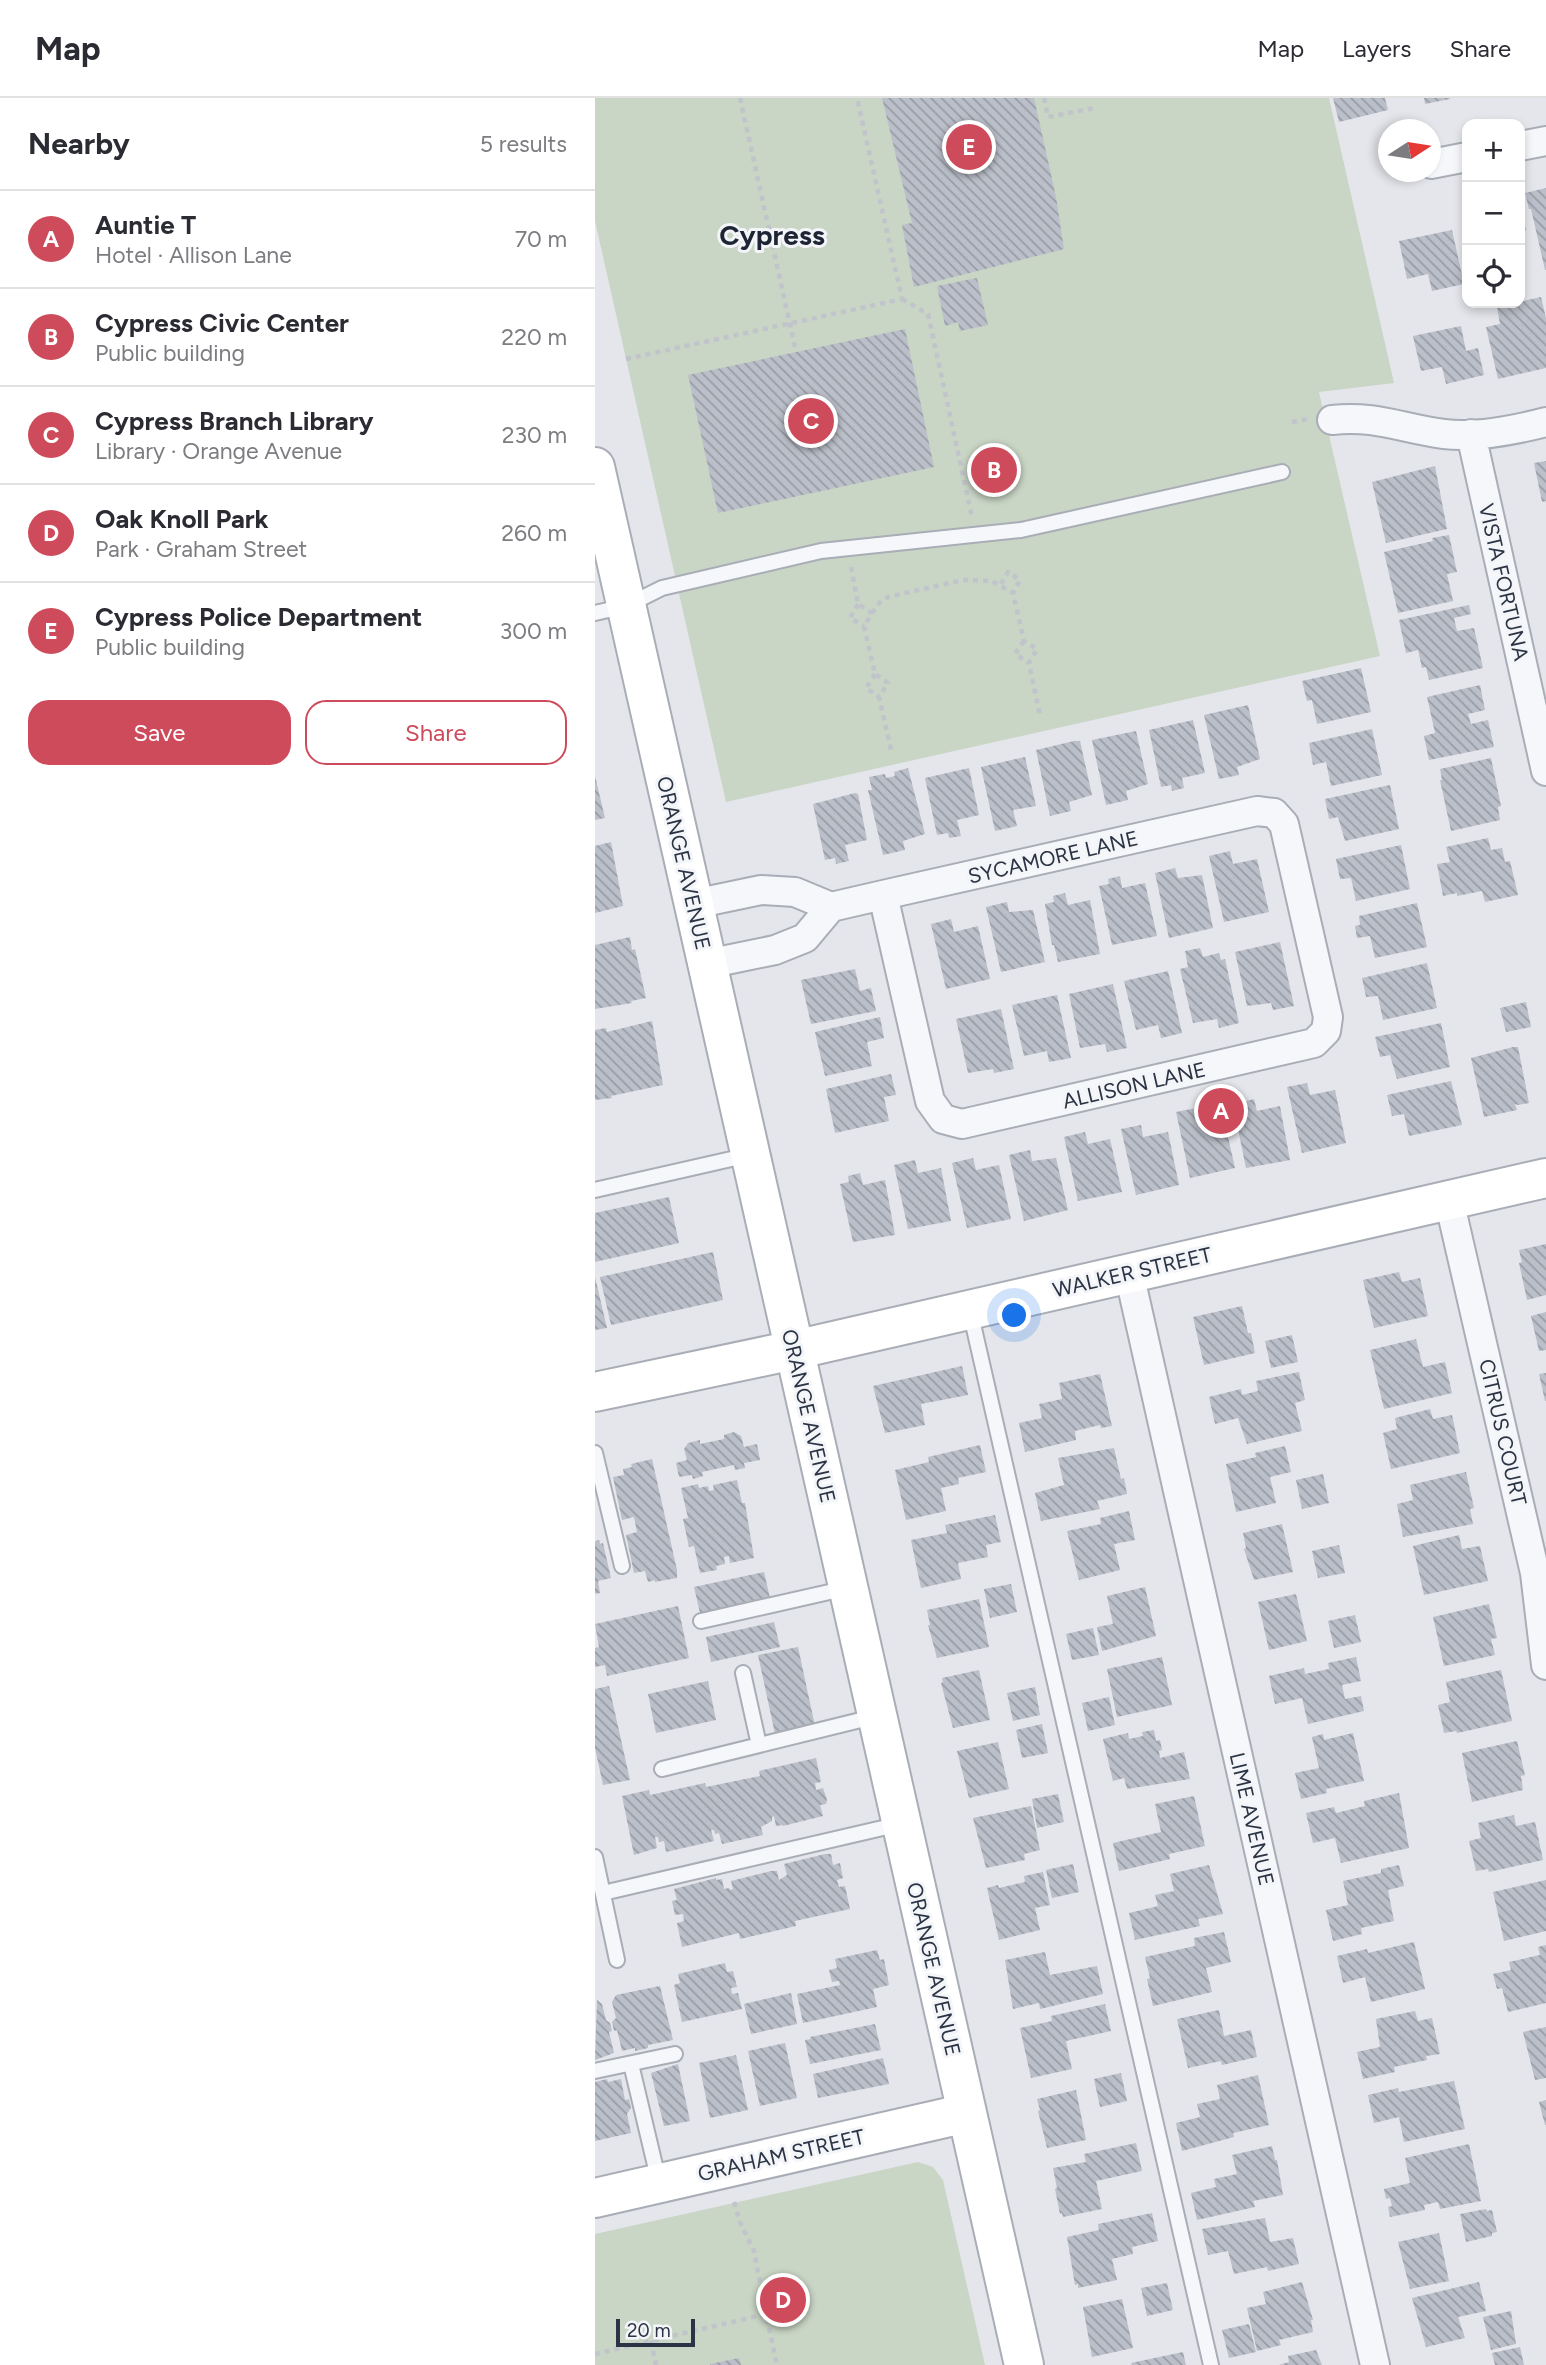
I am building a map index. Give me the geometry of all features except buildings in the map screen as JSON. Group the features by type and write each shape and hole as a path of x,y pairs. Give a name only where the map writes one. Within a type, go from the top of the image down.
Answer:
{"main road":[{"name":"ORANGE AVENUE","path":"595,467 611,610 694,904 1024,2365"},
{"name":"WALKER STREET","path":"595,1392 794,1350 1546,1178"},
{"name":"GRAHAM STREET","path":"595,2198 967,2113"}],"street":[{"path":"1525,145 1546,141"},
{"path":"1441,162 1462,158"},
{"path":"1332,420 1365,418 1444,434 1471,434 1546,422"},
{"name":"VISTA FORTUNA","path":"1471,434 1546,771"},
{"name":"SYCAMORE LANE","path":"831,906 1257,811 1275,813"},
{"name":"ALLISON LANE","path":"883,895 930,1101 943,1119 962,1124 1314,1043 1326,1031 1328,1017 1284,824 1275,813"},
{"path":"694,904 761,890 795,891 831,906 805,938 775,950 707,964"},
{"name":"CITRUS COURT","path":"1449,1200 1535,1573 1546,1665"},
{"name":"LIME AVENUE","path":"1129,1273 1375,2365"}],"lane":[{"path":"611,610 662,588 821,551 1021,530 1282,472"},
{"path":"595,1190 750,1155"},
{"path":"970,1309 1210,2365"},
{"path":"595,1453 622,1566"},
{"path":"701,1621 849,1587"},
{"path":"743,1673 759,1745"},
{"path":"662,1769 878,1716"},
{"path":"603,1893 902,1824"},
{"path":"595,1857 617,1960"},
{"path":"595,2071 675,2054"},
{"path":"631,2064 660,2183"}],"path":[{"path":"740,98 796,352"},
{"path":"857,98 902,299"},
{"path":"1044,98 1048,117 1094,108"},
{"path":"626,359 902,299 928,314 972,518"},
{"path":"847,548 858,604 850,618 865,626"},
{"path":"1000,584 1008,572 1020,580 1013,593 1024,641 1037,649 1029,663 1040,716"},
{"path":"893,754 879,697 866,688 874,674 865,626 872,613 881,601 897,594 973,579 1000,584 1013,593"},
{"path":"858,604 872,613"},
{"path":"1024,641 1014,654 1029,663"},
{"path":"874,674 888,683 879,697"},
{"path":"734,2202 754,2251 777,2365"},
{"path":"595,2354 766,2314"},
{"path":"651,2341 656,2365"}],"green space":[{"path":"595,98 1329,98 1394,383 1319,392 1380,656 726,802 595,221"},
{"path":"918,2162 933,2167 943,2180 985,2365 595,2365 595,2234"}],"place":[{"name":"Cypress Police Department","path":"969,147"},
{"name":"Cypress Branch Library","path":"811,421"},
{"name":"Cypress Civic Center","path":"994,470"},
{"name":"Auntie T","path":"1221,1111"},
{"name":"Oak Knoll Park","path":"783,2300"}],"district":[{"name":"Cypress","path":"772,235"}]}
